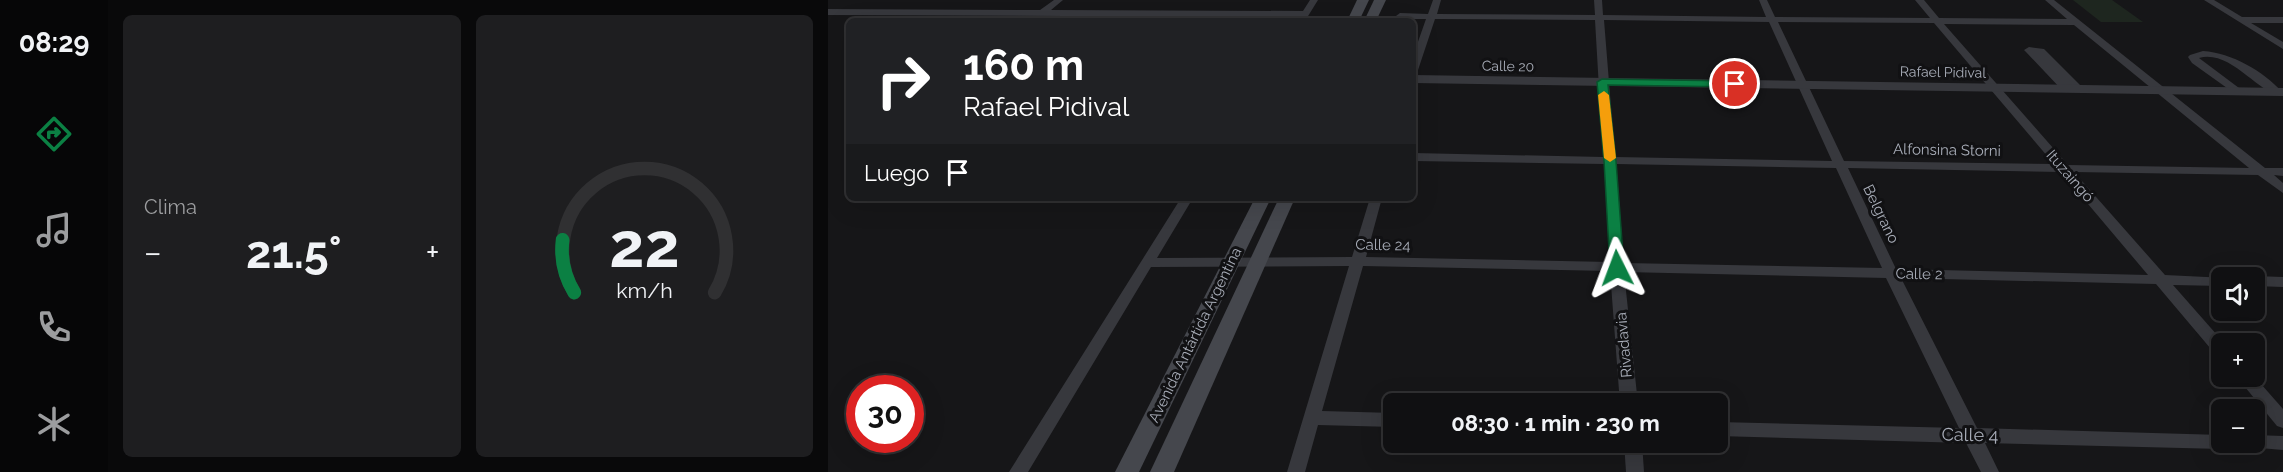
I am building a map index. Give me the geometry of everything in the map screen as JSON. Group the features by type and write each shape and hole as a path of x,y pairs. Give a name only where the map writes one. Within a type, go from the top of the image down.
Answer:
{"main road":[{"path":"1354,18 1363,0"},
{"path":"1371,18 1380,0"},
{"name":"Avenida Antártida Argentina","path":"1127,472 1261,201"},
{"name":"Avenida Antártida Argentina","path":"1162,472 1286,201"}],"street":[{"path":"1042,13 1059,0"},
{"path":"828,12 1303,18 1314,0"},
{"path":"1416,61 1437,0"},
{"name":"Rivadavia","path":"1598,0 1602,82 1628,393"},
{"name":"Belgrano","path":"1762,0 1891,273 1990,472"},
{"name":"Ituzaingó","path":"1919,0 2211,339"},
{"path":"2049,0 2283,189"},
{"path":"2208,0 2283,46"},
{"path":"1400,16 2075,21"},
{"path":"2240,20 2283,20"},
{"path":"2238,91 2195,62 2193,57 2210,54 2230,60 2280,92"},
{"name":"Calle 20","path":"1416,79 1602,82"},
{"name":"Rafael Pidival","path":"1602,82 2280,92"},
{"name":"Alfonsina Storni","path":"1416,157 2283,172"},
{"path":"1018,472 1185,201"},
{"path":"1296,472 1375,201"},
{"name":"Calle 24","path":"1147,263 1356,261 1617,268"},
{"name":"Calle 2","path":"1617,268 2211,281"},
{"path":"2265,281 2283,282"},
{"path":"2253,387 2283,422"},
{"path":"1312,418 1383,420"},
{"name":"Calle 4","path":"1728,429 2211,442"},
{"path":"2265,442 2283,443"},
{"path":"1634,453 1635,472"}],"shaded area":[{"path":"2073,0 2112,0 2143,22 2101,22"}],"slow traffic":[{"path":"1604,95 1610,158"}],"route":[{"path":"1617,268 1602,82 1735,84"}]}
